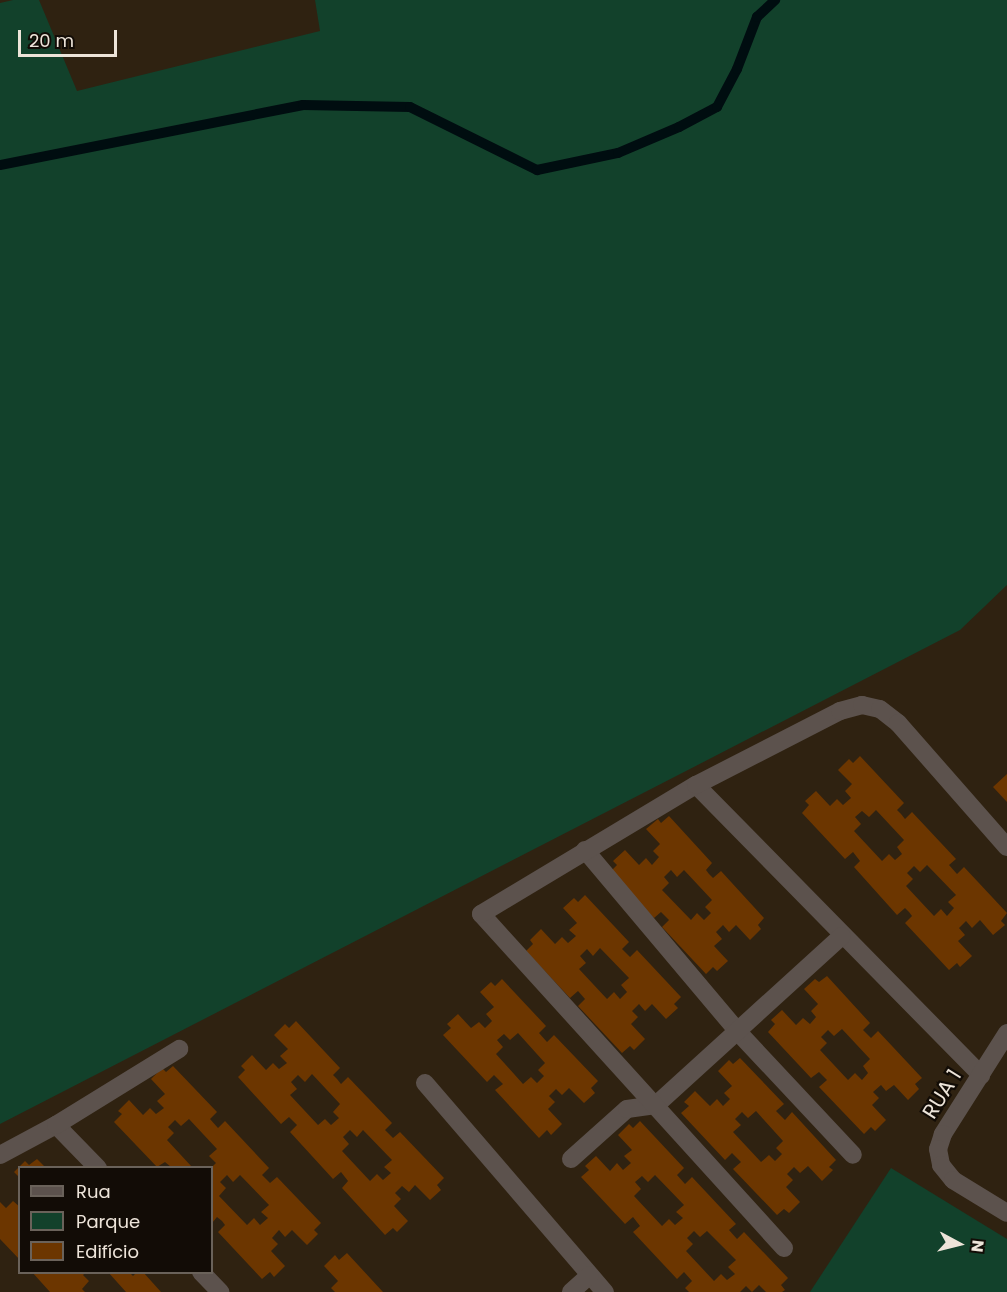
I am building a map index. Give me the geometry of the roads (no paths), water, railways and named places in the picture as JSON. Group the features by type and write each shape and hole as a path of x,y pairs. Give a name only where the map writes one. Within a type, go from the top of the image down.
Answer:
{"street":[{"path":"784,1248 481,914 696,785 840,711 862,705 880,709 898,723 1007,847"},
{"path":"696,785 981,1075"},
{"path":"585,850 738,1032 853,1155"},
{"path":"571,1159 627,1109 656,1105 842,936"},
{"name":"RUA 1","path":"1007,1033 943,1134 938,1149 940,1165 954,1180 1007,1212"},
{"path":"0,1155 56,1125 179,1049"},
{"path":"425,1083 605,1292"},
{"path":"56,1125 97,1166"},
{"path":"203,1274 220,1292"},
{"path":"571,1292 590,1275"}],"waterway":[{"path":"0,165 303,105 410,107 537,170 618,153 679,127 717,107 737,69 757,17 775,0"}]}
